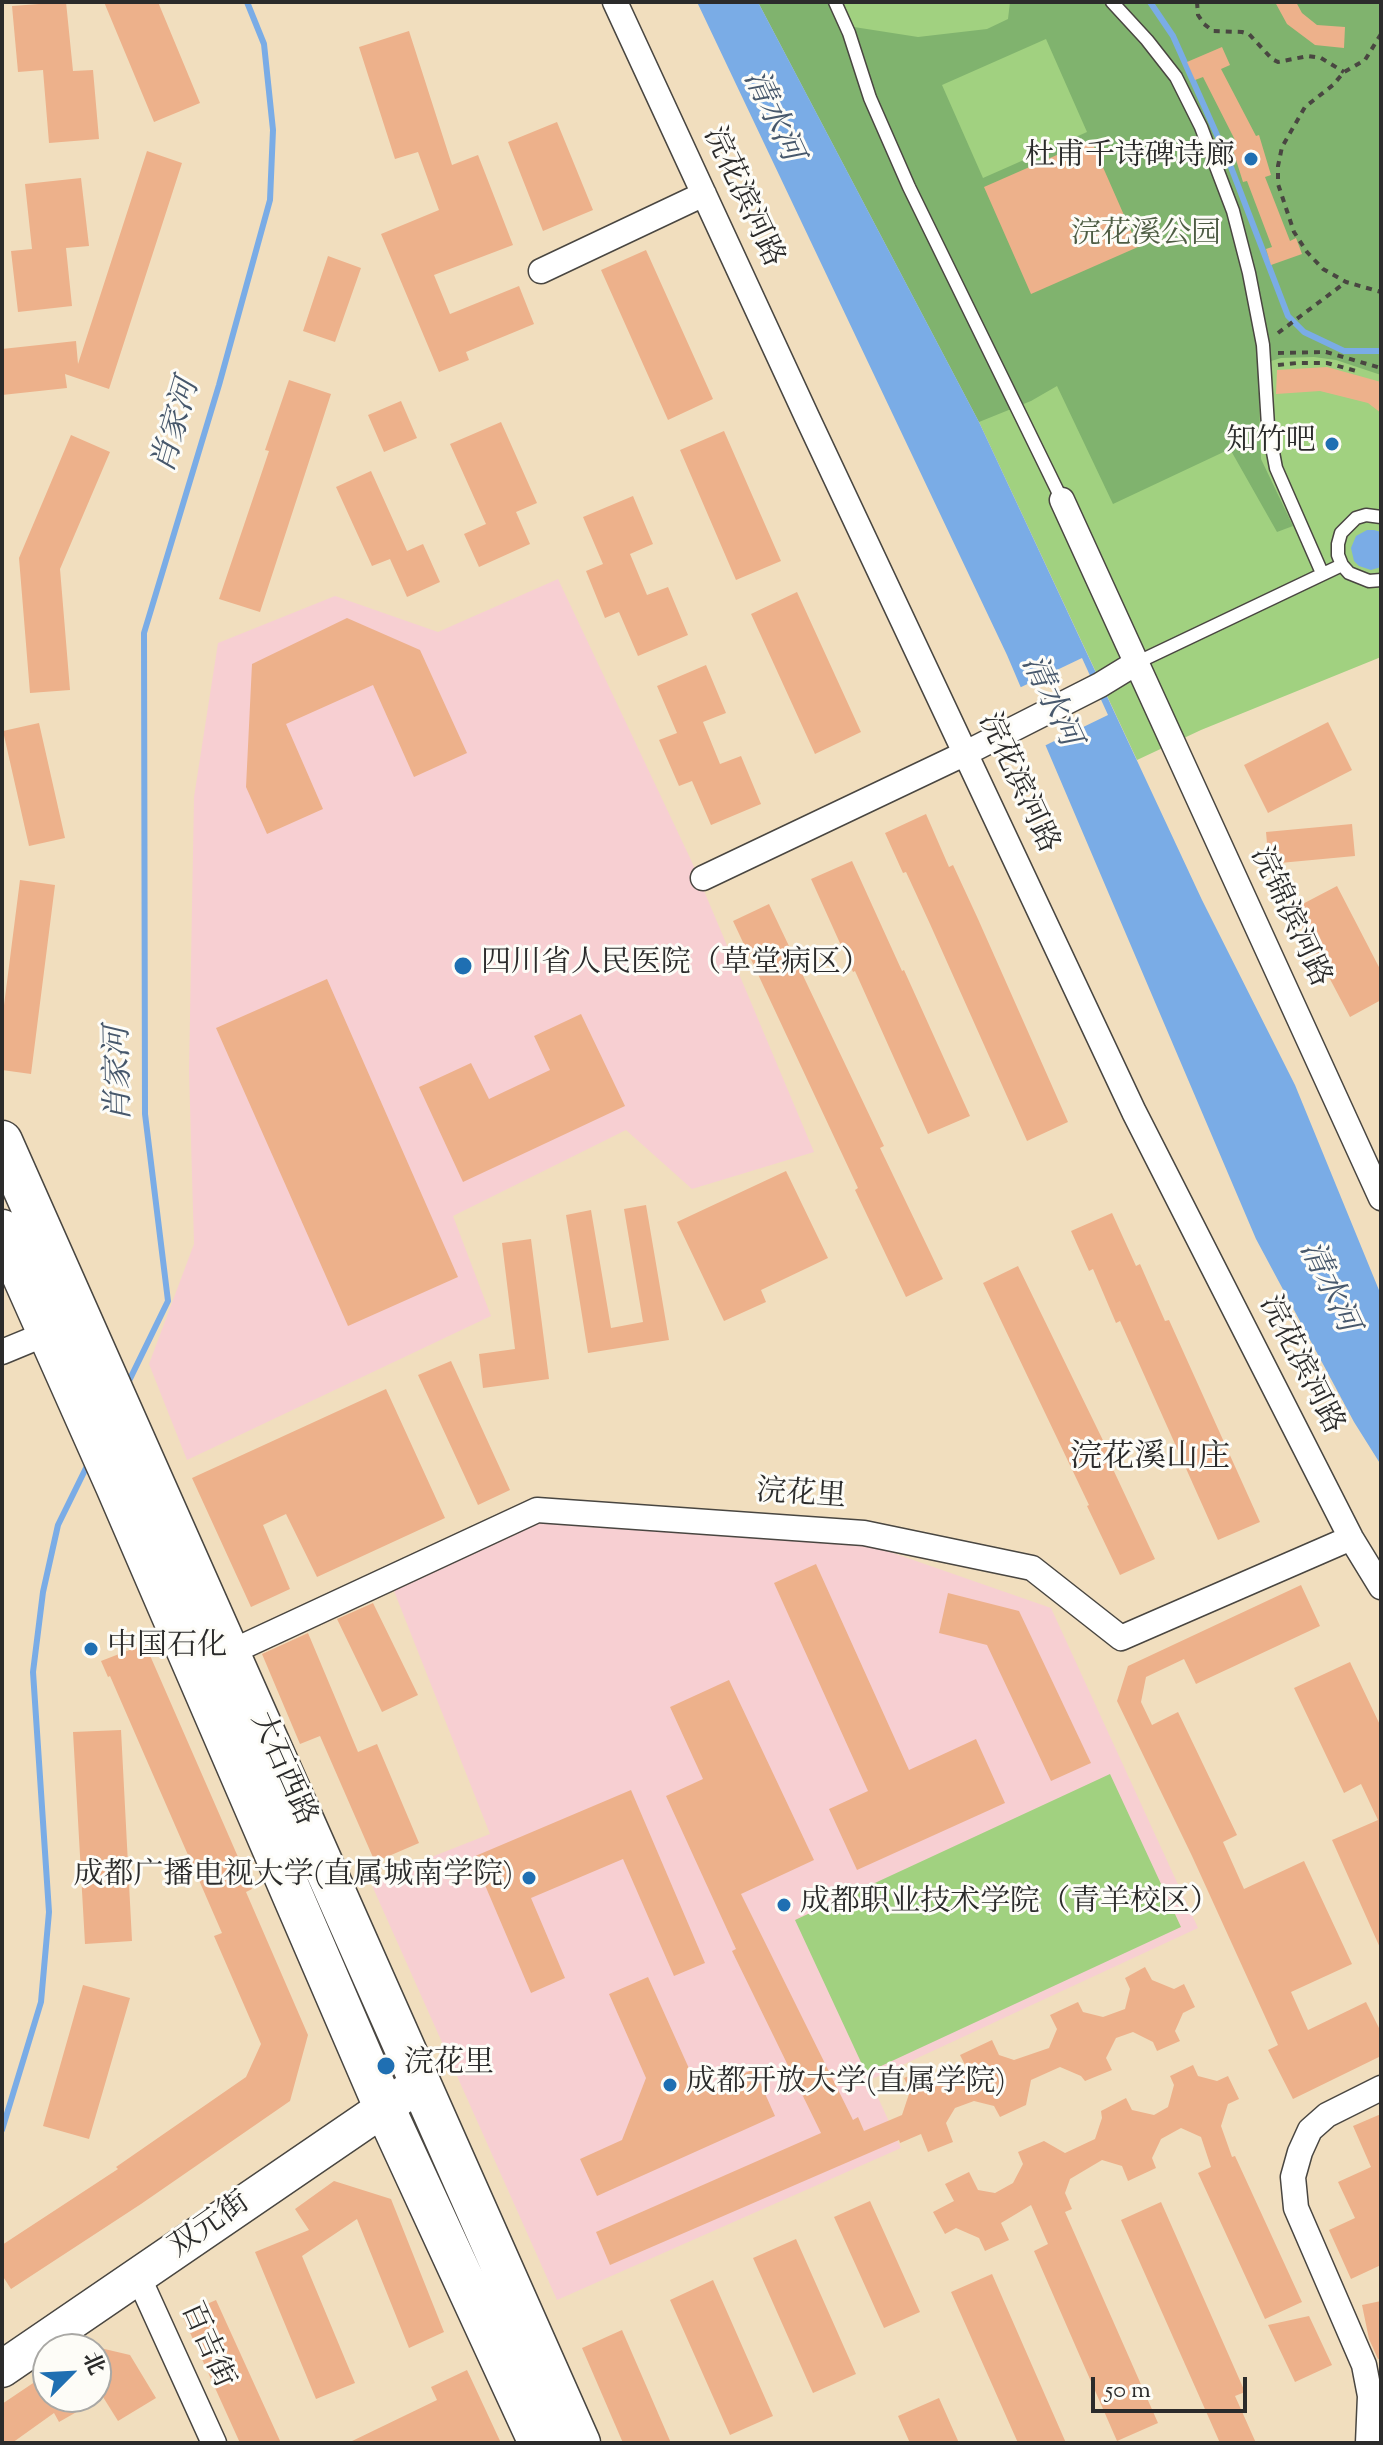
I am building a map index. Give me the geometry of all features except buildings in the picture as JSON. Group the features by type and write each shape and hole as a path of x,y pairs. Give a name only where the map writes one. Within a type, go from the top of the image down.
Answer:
{"main road":[{"name":"大石西路","path":"2,1141 580,2443"},
{"name":"大石西路","path":"2,1230 384,2107 539,2443"},
{"name":"双元街","path":"2,2369 419,2084"}],"street":[{"name":"浣花滨河路","path":"615,2 1134,1112 1351,1538 1380,1585"},
{"path":"541,271 704,194"},
{"name":"浣锦滨河路","path":"1062,500 1381,1198"},
{"path":"703,878 966,753 1100,685 1136,663"},
{"path":"2,1352 48,1333"},
{"name":"浣花里","path":"229,1653 537,1510 864,1533 1032,1568 1121,1638 1351,1538"},
{"path":"1368,2443 1370,2396 1364,2365 1296,2208 1293,2177 1310,2130 1327,2115 1381,2088"},
{"name":"百吉街","path":"138,2276 214,2443"}],"lane":[{"path":"835,2 849,33 870,98 909,187 1062,500"},
{"path":"1112,2 1176,77 1201,127 1233,211 1249,273 1264,356 1268,426 1276,468 1322,573"},
{"path":"1381,517 1366,515 1356,518 1341,533 1338,544 1338,555 1349,573 1358,579 1381,580"},
{"path":"1136,663 1342,565"}],"path":[{"path":"1197,2 1198,15 1213,31 1249,34 1278,62 1308,56 1321,58 1344,72"},
{"path":"1381,34 1365,60 1344,72 1305,107 1282,147 1278,166 1278,184 1294,232 1307,252 1323,269 1346,282 1381,292"},
{"path":"1288,326 1346,282"},
{"path":"1264,356 1281,352 1326,352 1381,368"},
{"path":"1265,371 1276,365 1327,363 1360,372"}],"shaded area":[{"name":"四川省人民医院（草堂病区）","path":"558,579 691,860 814,1152 692,1189 626,1130 453,1216 491,1316 187,1460 149,1364 194,1244 189,1071 194,797 218,643 335,596 438,632"},
{"name":"成都职业技术学院（青羊校区）","path":"540,1523 873,1546 1051,1608 1198,1928 870,2080 901,2148 557,2300 370,1881 490,1834 394,1591"}],"green space":[{"name":"浣花溪公园","path":"758,2 1381,2 1381,657 1201,730 1137,760 979,422"},
{"name":"浣花溪公园","path":"758,2 843,2 854,27 918,37 987,29 1008,19 1010,2 1381,2 1381,375 1336,360 1314,357 1281,358 1258,365 1261,459 1293,526 1277,532 1230,449 1113,504 1057,386 1031,401 979,422","holes":["1046,39 1087,132 983,178 942,85"]},
{"path":"1110,1774 1181,1927 866,2073 795,1920"}],"water":[{"name":"清水河","path":"697,2 758,2 979,422 1202,900 1295,1085 1381,1295 1381,1465 1354,1422 1256,1239 1007,655"},
{"path":"1374,530 1381,532 1381,567 1371,570 1354,561 1351,548 1356,536"}],"pier":[{"path":"1082,658 1108,715 1042,747 1017,689"}],"waterway":[{"name":"肖家河","path":"127,1385 168,1301 145,1114 144,633 219,385 270,200 273,130 264,44 247,2"},
{"path":"1150,2 1173,36 1229,162 1288,316 1304,332 1344,351 1381,351"},
{"name":"肖家河","path":"2,2130 41,2002 49,1912 33,1672 43,1592 58,1525 88,1464"}],"place":[{"name":"杜甫千诗碑诗廊","path":"1251,159"},
{"name":"知竹吧","path":"1332,444"},
{"name":"四川省人民医院（草堂病区）","path":"463,966"},
{"name":"中国石化","path":"91,1649"},
{"name":"成都广播电视大学(直属城南学院)","path":"529,1878"},
{"name":"成都职业技术学院（青羊校区）","path":"784,1905"},
{"name":"浣花里","path":"386,2066"},
{"name":"成都开放大学(直属学院)","path":"670,2085"}],"district":[{"name":"浣花溪山庄","path":"1150,1461"}]}
